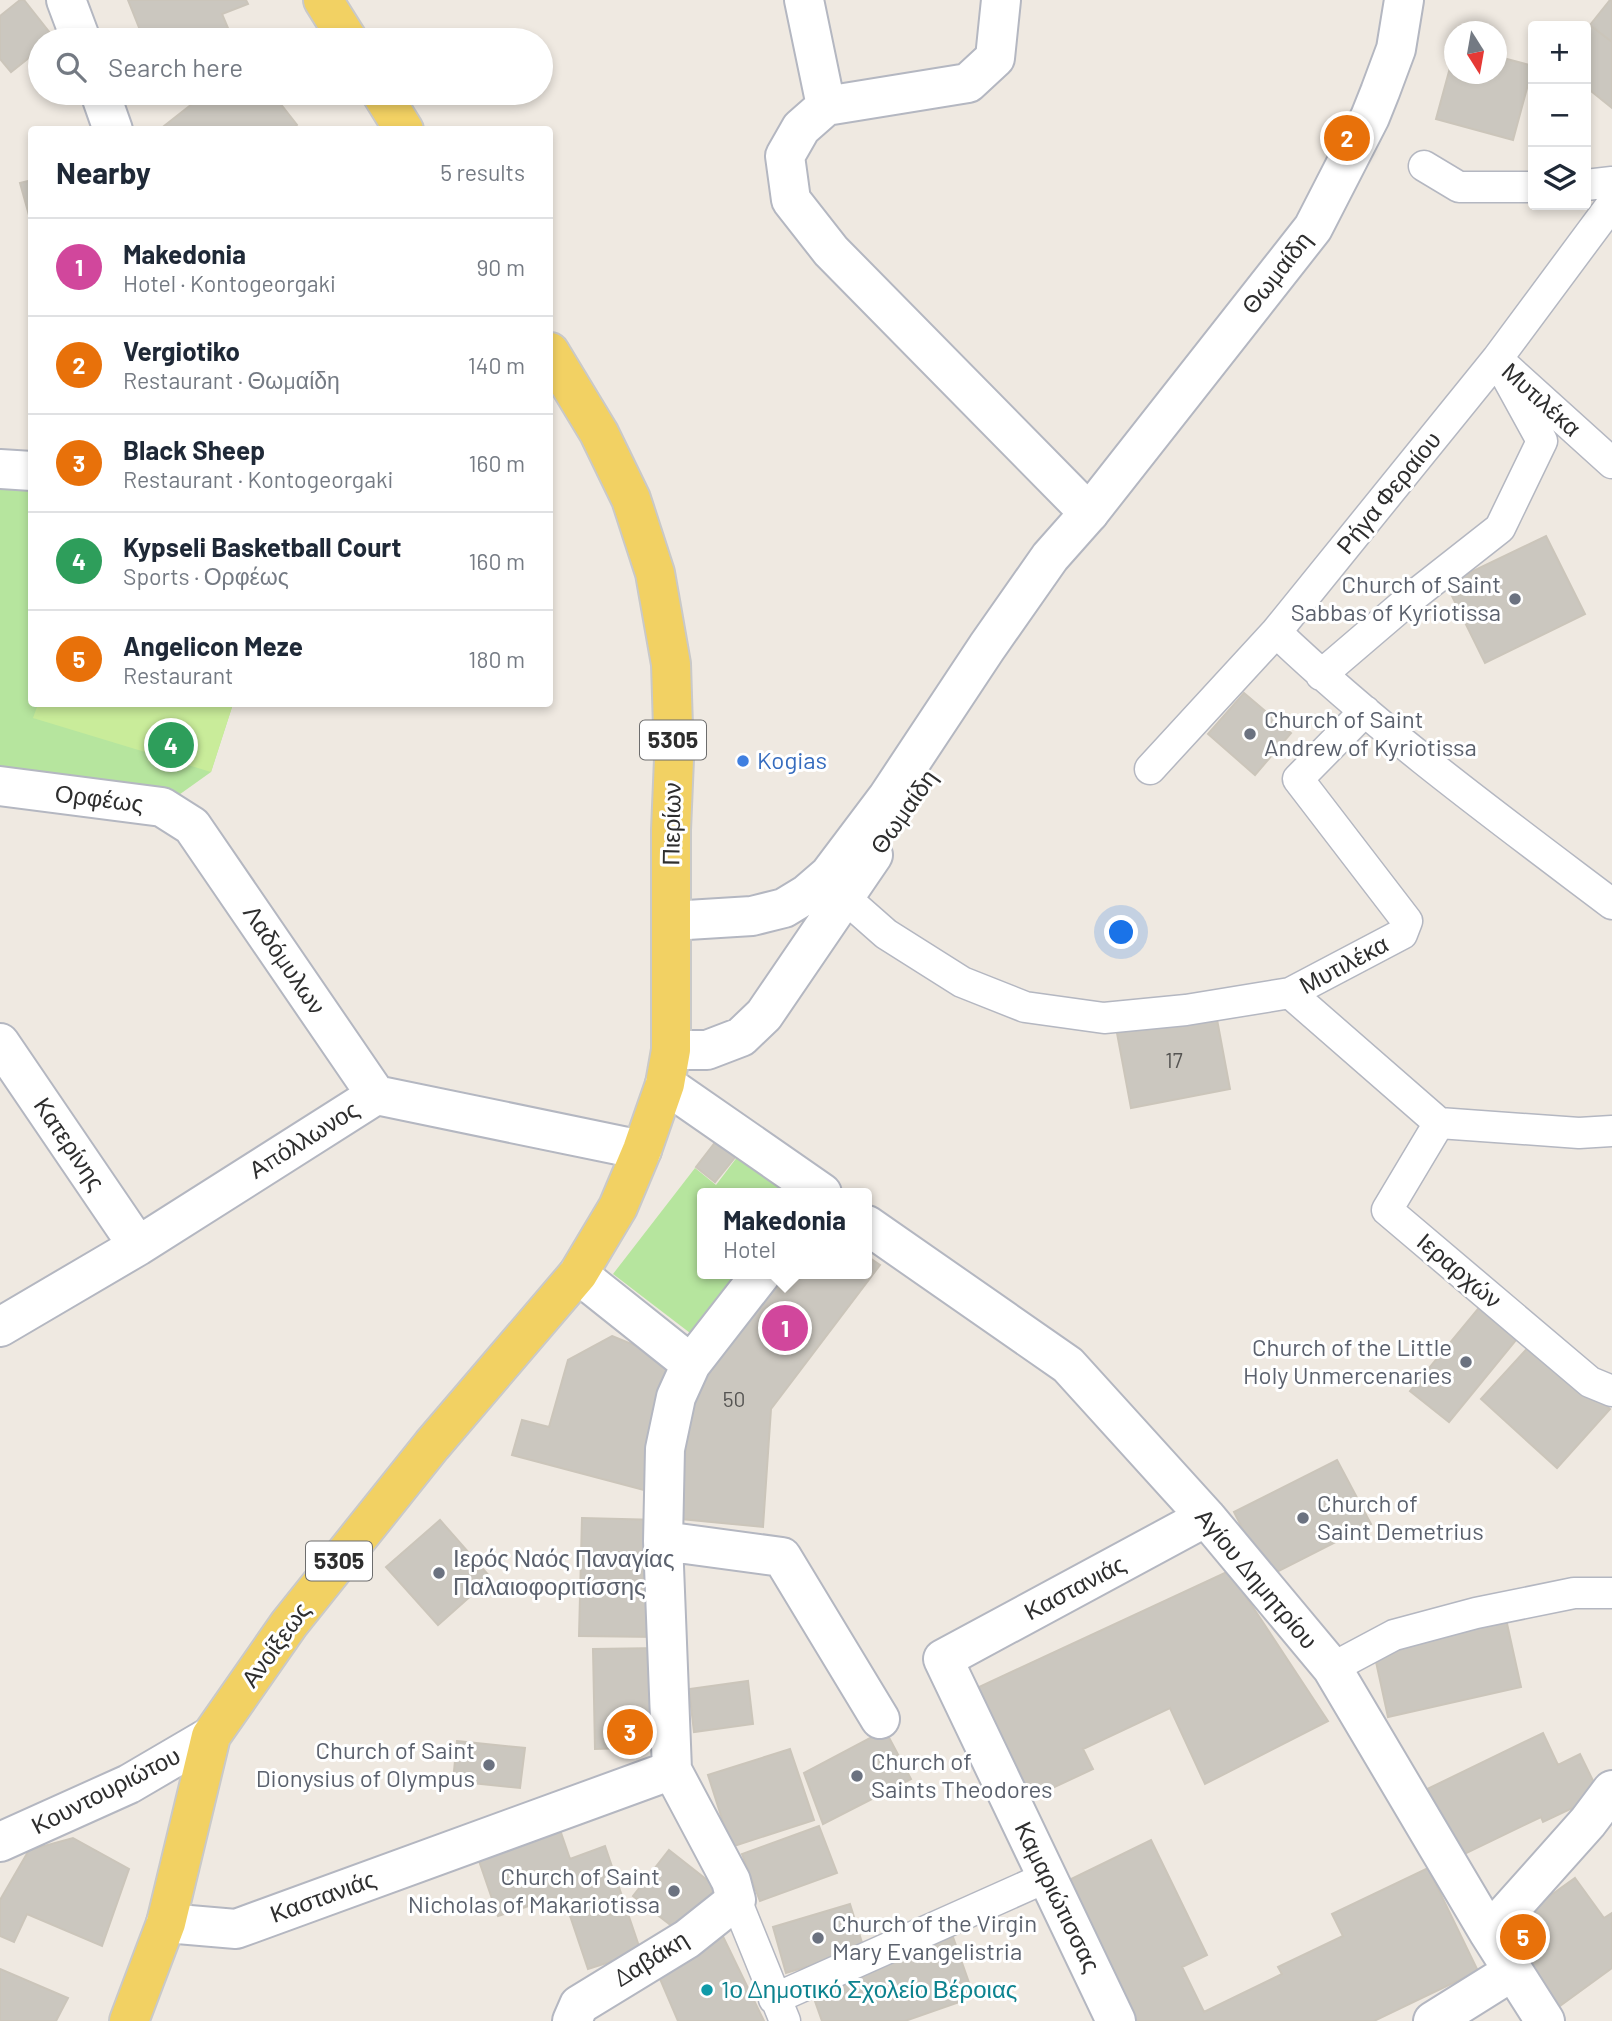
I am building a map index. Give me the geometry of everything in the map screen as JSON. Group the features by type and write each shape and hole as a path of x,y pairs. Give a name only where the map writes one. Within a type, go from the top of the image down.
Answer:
{"main road":[{"path":"323,0 340,28"},
{"path":"388,105 402,126"},
{"name":"Πιερίων","path":"555,368 599,433 631,499 655,573 671,664 674,758 668,1067 642,1150"},
{"name":"Ανοίξεως","path":"129,2021 166,1923 211,1736 289,1624 432,1445 578,1274 618,1207 642,1150"}],"street":[{"path":"66,0 76,28"},
{"path":"804,0 826,106"},
{"path":"1002,0 995,58 968,83 826,106 801,128 785,156 791,200 831,251 1089,513"},
{"name":"Θωμαίδη","path":"671,921 752,916 784,908 807,894 829,875 887,799 1050,557 1089,513 1313,228 1380,92 1396,49 1404,0"},
{"path":"104,105 112,126"},
{"path":"1424,166 1459,187 1528,187"},
{"path":"1591,184 1612,182"},
{"name":"Ρήγα Φεραίου","path":"1150,769 1276,632 1497,359 1612,204"},
{"name":"Μυτιλέκα","path":"1497,359 1612,463"},
{"name":"Μυτιλέκα","path":"1321,675 1411,598 1500,528 1542,441 1497,359"},
{"path":"0,470 28,471"},
{"name":"Θωμαίδη","path":"668,1067 741,1037 764,1015 966,723 1089,513"},
{"path":"1276,632 1321,675 1456,786 1612,904"},
{"name":"Μυτιλέκα","path":"1290,993 1402,934 1407,921 1298,779 1365,711"},
{"name":"Ορφέως","path":"0,786 163,807 192,826"},
{"name":"Λαδόμυλων","path":"192,826 376,1095"},
{"path":"844,897 886,934 961,982 1025,1007 1104,1018 1186,1010 1290,993 1439,1123 1579,1133 1612,1131"},
{"name":"Κατερίνης","path":"0,1043 138,1246"},
{"path":"668,1067 816,1188"},
{"name":"Απόλλωνος","path":"0,1327 138,1246 376,1095 642,1150"},
{"name":"Ιεραρχών","path":"1439,1123 1387,1210 1590,1382 1612,1391"},
{"name":"Αγίου Δημητρίου","path":"872,1228 1069,1366 1206,1517 1332,1668 1489,1933 1545,2021"},
{"path":"578,1274 691,1364"},
{"path":"757,1279 691,1364 676,1396 665,1449 663,1541 672,1770 731,1881 780,2010 1047,1877"},
{"name":"Καστανιάς","path":"943,1659 1206,1517"},
{"path":"663,1541 782,1557 880,1719"},
{"path":"1332,1668 1394,1636 1476,1613 1574,1593 1612,1593"},
{"name":"Καμαριώτισσας","path":"943,1659 1116,2021"},
{"name":"Κουντουριώτου","path":"0,1842 129,1784 211,1736"},
{"name":"Καστανιάς","path":"166,1923 236,1929 672,1770"},
{"path":"1489,1933 1588,1822 1612,1790"},
{"name":"Δαβάκη","path":"572,2021 579,2005 687,1938 736,1900"},
{"path":"1433,2021 1513,1971"}],"green space":[{"path":"0,469 28,471 28,707 232,707 211,772 162,807 0,786"},
{"path":"37,707 232,707 211,772 33,718"},
{"path":"738,1156 780,1188 697,1188 697,1279 739,1279 694,1336 613,1274 695,1168 716,1185"}],"building":[{"path":"20,0 24,0 46,28 28,28 28,59 11,72 0,59 0,16"},
{"path":"128,0 246,0 248,4 222,14 228,28 139,28"},
{"path":"1610,0 1612,0 1612,42 1591,24"},
{"path":"1591,26 1612,42 1612,108 1591,91"},
{"path":"1507,59 1528,65 1528,84 1513,140 1436,119 1446,84 1507,84"},
{"path":"191,105 281,105 297,125 296,126 164,126"},
{"path":"28,181 28,212 20,183"},
{"name":"Church of Saint Sabbas of Kyriotissa","path":"1546,536 1585,614 1485,663 1446,584"},
{"name":"Church of Saint Andrew of Kyriotissa","path":"1244,693 1291,733 1255,775 1208,734"},
{"path":"1216,1014 1230,1089 1131,1108 1117,1033"},
{"path":"717,1140 737,1155 715,1182 696,1167"},
{"path":"872,1259 880,1265 872,1276"},
{"path":"774,1279 869,1279 771,1409 763,1527 681,1519 690,1391"},
{"name":"Church of the Little Holy Unmercenaries","path":"1483,1303 1521,1334 1449,1422 1410,1391"},
{"path":"612,1336 644,1349 674,1376 644,1490 512,1455 522,1420 549,1427 568,1360"},
{"path":"1534,1341 1610,1409 1557,1468 1481,1399"},
{"name":"Church of Saint Demetrius","path":"1337,1460 1371,1524 1267,1577 1234,1512"},
{"path":"582,1518 660,1520 657,1637 579,1636"},
{"name":"Ιερός Ναός Παναγίας Παλαιοφοριτίσσης","path":"440,1520 491,1578 438,1625 386,1567"},
{"path":"1229,1571 1328,1721 1205,1784 1170,1708 1083,1749 1093,1769 1029,1799 977,1688"},
{"path":"1506,1619 1521,1687 1388,1717 1373,1648"},
{"path":"662,1648 663,1747 595,1749 593,1649"},
{"path":"748,1681 753,1724 694,1732 689,1689"},
{"name":"Church of Saints Theodores","path":"885,1730 911,1779 823,1824 804,1773"},
{"path":"1543,1733 1558,1765 1580,1754 1600,1795 1543,1822 1541,1817 1450,1861 1417,1794"},
{"name":"Church of Saint Dionysius of Olympus","path":"457,1741 525,1748 520,1788 453,1781"},
{"path":"790,1749 814,1820 731,1847 708,1775"},
{"path":"558,1824 570,1859 605,1846 641,1952 588,1969 563,1895 498,1916 476,1852"},
{"path":"819,1826 837,1873 760,1901 742,1854"},
{"path":"73,1838 129,1869 102,1946 27,1914 14,1942 0,1936 0,1900 29,1850"},
{"path":"1151,1840 1207,1955 1182,1967 1204,2012 1282,1974 1278,1967 1343,1936 1332,1914 1428,1868 1478,1971 1374,2021 1130,2021 1063,1883"},
{"name":"Church of Saint Nicholas of Makariotissa","path":"669,1850 716,1887 681,1933 633,1896"},
{"path":"1575,1878 1604,1918 1612,1913 1612,1968 1557,2008 1501,1931"},
{"name":"Church of the Virgin Mary Evangelistria","path":"850,1904 864,1949 786,1973 773,1927"},
{"name":"1ο Δημοτικό Σχολείο Βέροιας","path":"714,1918 764,2021 678,2021 652,1960"},
{"path":"953,1937 974,1997 905,2021 822,2021 810,1987"},
{"path":"0,1969 68,1998 56,2021 0,2021"}],"place":[{"name":"Vergiotiko","path":"1347,138"},
{"name":"Church of Saint Sabbas of Kyriotissa","path":"1515,599"},
{"name":"Church of Saint Andrew of Kyriotissa","path":"1250,734"},
{"name":"Kypseli Basketball Court","path":"171,745"},
{"name":"Kogias","path":"743,761"},
{"name":"Makedonia","path":"785,1328"},
{"name":"Church of the Little Holy Unmercenaries","path":"1466,1362"},
{"name":"Church of Saint Demetrius","path":"1303,1518"},
{"name":"Ιερός Ναός Παναγίας Παλαιοφοριτίσσης","path":"439,1573"},
{"name":"Black Sheep","path":"630,1732"},
{"name":"Church of Saint Dionysius of Olympus","path":"489,1765"},
{"name":"Church of Saints Theodores","path":"857,1776"},
{"name":"Church of Saint Nicholas of Makariotissa","path":"674,1891"},
{"name":"Angelicon Meze","path":"1523,1937"},
{"name":"Church of the Virgin Mary Evangelistria","path":"818,1938"},
{"name":"1ο Δημοτικό Σχολείο Βέροιας","path":"707,1990"}]}
